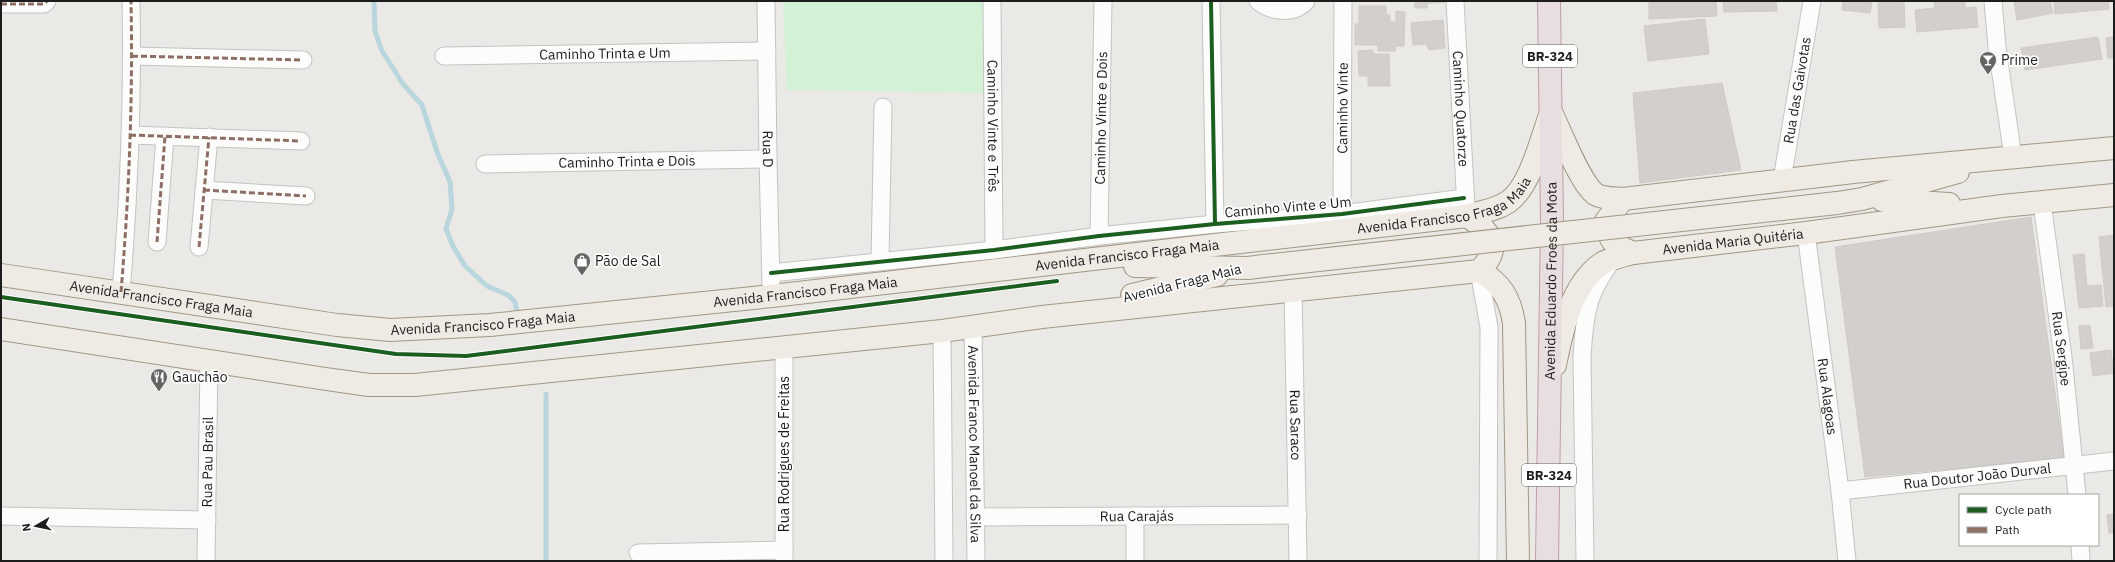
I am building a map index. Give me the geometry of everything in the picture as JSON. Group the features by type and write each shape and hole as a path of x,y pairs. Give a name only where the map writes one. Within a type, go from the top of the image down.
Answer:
{"highway":[{"name":"Avenida Eduardo Froes da Mota","path":"1547,561 1550,390 1551,112 1549,1"}],"main road":[{"name":"Avenida Francisco Fraga Maia","path":"1,275 337,325 390,330 490,325 772,296 1050,264 1466,207 1492,210 1508,202 1520,190 1530,170 1551,112"},
{"path":"1551,112 1586,184 1596,194 1606,198 1623,199 1782,180 2114,148"},
{"path":"1256,267 1837,203 1862,199 2013,157"},
{"name":"Avenida Maria Quitéria","path":"1550,390 1560,340 1573,301 1594,270 1612,259 1633,253 1806,233 2002,206 2114,195"},
{"path":"1623,199 1606,221 1608,236 1614,244 1633,253"},
{"name":"Avenida Maria Quitéria","path":"1862,199 2002,206"},
{"path":"1,329 209,362 369,385 415,385 942,331 1042,317 1479,271 1488,263 1492,254 1492,244 1489,234 1466,207"},
{"name":"Avenida Fraga Maia","path":"1050,264 1256,267"},
{"name":"Avenida Fraga Maia","path":"1042,317 1256,267"},
{"path":"1479,271 1491,278 1505,293 1511,306 1514,323 1518,561"}],"street":[{"path":"1,4 44,4 47,1"},
{"path":"120,292 130,135 132,56 131,1"},
{"name":"Rua D","path":"766,1 768,159 772,296"},
{"name":"Caminho Vinte e Três","path":"992,1 994,250"},
{"name":"Caminho Vinte e Dois","path":"1099,236 1103,1"},
{"name":"Caminho Vinte e Um","path":"1210,1 1215,224 1342,214 1466,207"},
{"path":"1258,1 1275,10 1289,11 1302,6 1306,1"},
{"name":"Caminho Vinte","path":"1342,214 1343,1"},
{"name":"Caminho Quatorze","path":"1455,1 1466,207"},
{"name":"Rua das Gaivotas","path":"1782,180 1812,1"},
{"path":"1993,1 1997,47 2013,157"},
{"name":"Caminho Trinta e Um","path":"444,56 767,51"},
{"path":"132,56 303,60"},
{"path":"880,261 883,106"},
{"path":"130,135 301,141"},
{"path":"157,242 165,136"},
{"path":"199,247 209,137"},
{"name":"Caminho Trinta e Dois","path":"486,164 768,159"},
{"path":"204,190 306,196"},
{"name":"Rua Sergipe","path":"2042,203 2063,357 2077,494"},
{"path":"771,273 994,250 1099,236 1215,224"},
{"name":"Rua Alagoas","path":"1806,233 1840,490 1847,561"},
{"path":"1585,561 1582,357 1585,324 1589,303 1612,259"},
{"path":"1479,271 1489,327 1488,561"},
{"name":"Rua Saraco","path":"1293,290 1298,561"},
{"name":"Avenida Franco Manoel da Silva","path":"973,326 976,561"},
{"path":"942,331 944,561"},
{"name":"Rua Rodrigues de Freitas","path":"784,346 784,556"},
{"name":"Rua Pau Brasil","path":"206,561 209,362"},
{"name":"Rua Doutor João Durval","path":"1840,490 2114,461"},
{"name":"Rua Carajás","path":"975,517 1298,515"},
{"path":"1,516 207,520"},
{"path":"1135,516 1135,561"},
{"path":"2080,546 2081,561"},
{"path":"638,553 784,556"}],"green space":[{"path":"783,1 984,1 986,93 787,90"}],"building":[{"path":"1415,1 1449,2 1427,3 1427,8 1415,8"},
{"path":"1649,1 1716,1 1717,16 1649,19"},
{"path":"1723,1 1776,1 1777,11 1724,12"},
{"path":"1843,1 1872,1 1870,13 1842,10"},
{"path":"1878,1 1904,1 1905,27 1879,28"},
{"path":"1934,1 1965,1 1965,8 1976,7 1978,27 1917,32 1915,10 1935,8"},
{"path":"2014,1 2050,1 2053,13 2017,20"},
{"path":"2054,1 2108,1 2109,9 2055,14"},
{"path":"1359,6 1386,6 1386,15 1390,15 1390,22 1396,22 1396,11 1405,12 1404,46 1396,46 1395,51 1378,51 1378,45 1355,45 1355,24 1359,24"},
{"path":"1705,19 1709,54 1648,61 1644,26"},
{"path":"1443,20 1445,48 1429,50 1426,44 1413,45 1411,23"},
{"path":"2098,37 2102,59 2025,70 2021,48"},
{"path":"2114,37 2114,58 2108,58 2106,38"},
{"path":"1373,50 1373,54 1389,54 1390,86 1368,86 1368,76 1359,76 1358,51"},
{"path":"1722,83 1741,170 1640,183 1633,93"},
{"path":"2031,217 2064,458 1865,477 1835,247"},
{"path":"2114,235 2114,306 2106,307 2099,237"},
{"path":"2084,254 2087,286 2101,285 2103,306 2079,308 2073,255"},
{"path":"2090,325 2093,348 2081,349 2079,326"},
{"path":"2111,350 2112,360 2114,360 2114,373 2093,376 2090,353"},
{"path":"2114,514 2114,533 2109,533 2107,515"}],"waterway":[{"path":"374,1 375,31 382,51 403,84 422,105 437,152 450,182 452,209 446,229 453,246 465,266 487,286 508,295 515,302 517,312"},
{"path":"546,394 546,561"}],"marked path":[{"path":"1,4 44,4 47,1"},
{"path":"121,292 130,147 131,1"},
{"path":"132,56 303,60"},
{"path":"130,135 301,141"},
{"path":"157,242 165,136"},
{"path":"199,247 209,137"},
{"path":"204,190 306,196"}],"cycle path":[{"path":"1211,1 1215,224 1342,214 1464,198"},
{"path":"771,273 994,250 1099,236 1215,224"},
{"path":"1,297 396,354 466,356 1057,281"}],"place":[{"name":"Prime","path":"1988,75"},
{"name":"Pão de Sal","path":"582,276"},
{"name":"Gauchão","path":"159,392"}]}
